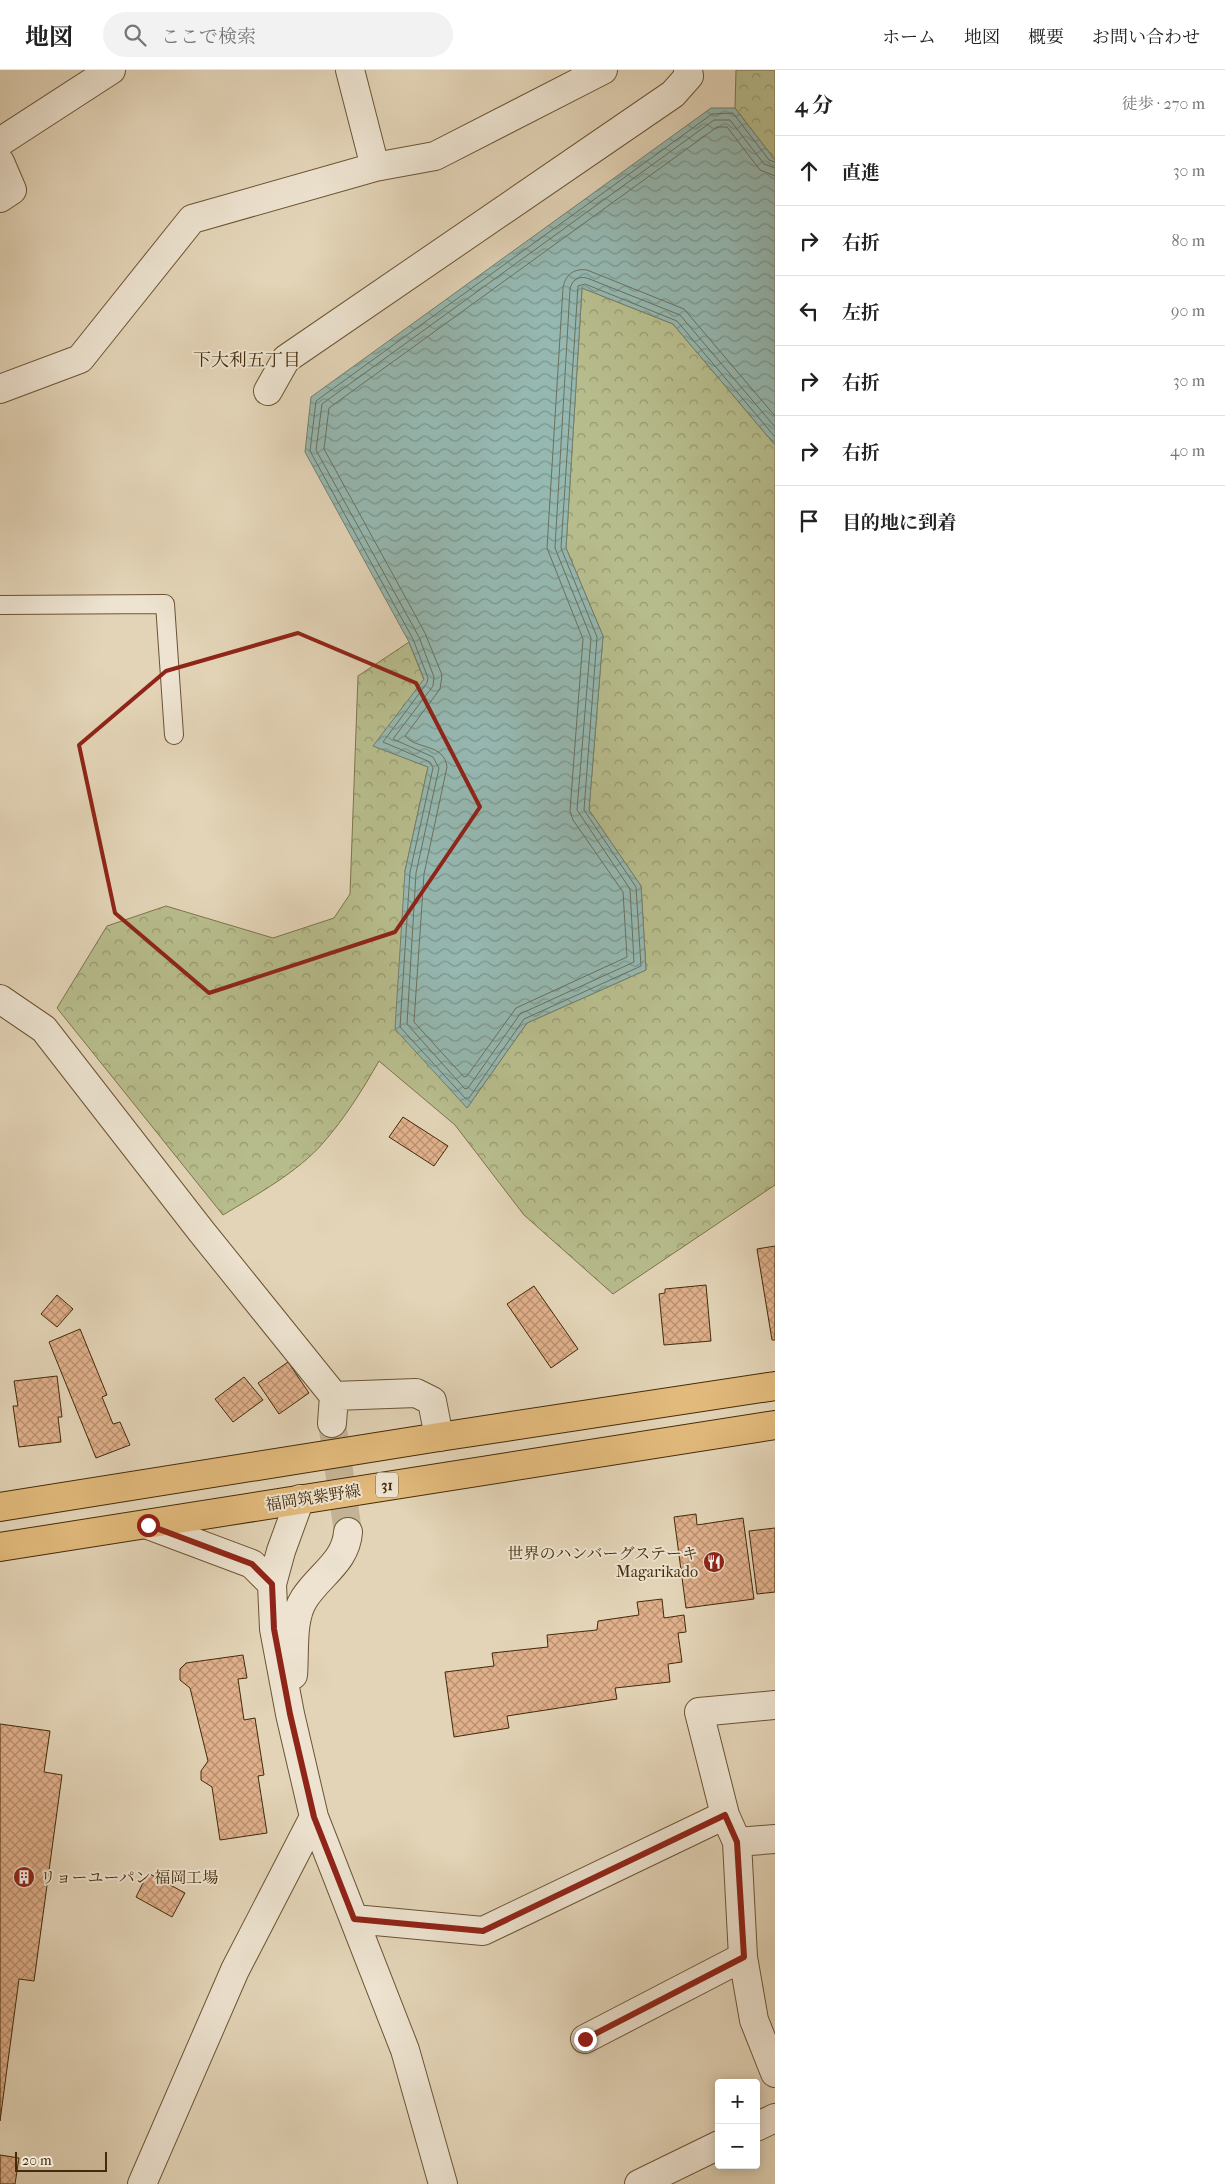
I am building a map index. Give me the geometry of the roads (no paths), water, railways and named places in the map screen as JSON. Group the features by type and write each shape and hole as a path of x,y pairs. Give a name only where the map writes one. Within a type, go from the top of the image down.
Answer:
{"main road":[{"path":"0,1507 775,1386"},
{"name":"福岡筑紫野線","path":"0,1548 775,1425"}],"street":[{"path":"0,142 111,70"},
{"path":"350,70 376,167"},
{"path":"0,389 80,358 192,219 376,167 435,156 604,70"},
{"path":"268,391 286,358 673,94 689,76 688,70"},
{"path":"0,162 12,190 0,198"},
{"path":"0,999 44,1029 207,1238 334,1396 332,1423"},
{"path":"334,1396 416,1393 432,1401 439,1437"},
{"path":"300,1499 281,1551 272,1584 274,1629 290,1714 314,1817 405,2050 443,2184"},
{"path":"148,1525 252,1564 272,1584"},
{"path":"290,1714 297,1619 303,1600 342,1555 347,1546 348,1532"},
{"path":"775,1705 699,1712 725,1815 737,1842 744,1957 754,2020 775,2073"},
{"path":"354,1919 483,1931 725,1815"},
{"path":"142,2184 235,1970 314,1817"},
{"path":"737,1842 775,1839"},
{"path":"585,2039 744,1957"},
{"path":"760,2125 775,2118"},
{"path":"639,2184 715,2147"}],"lane":[{"path":"0,605 165,604 174,735"}],"water":[{"path":"711,108 735,108 775,160 775,445 673,324 582,288 566,548 603,636 589,810 641,886 646,970 527,1023 467,1108 395,1029 405,871 428,767 373,746 424,679 409,642 305,452 311,397"}],"tunnel":[{"path":"332,1423 348,1532"}],"place":[{"name":"世界のハンバーグステーキ Magarikado","path":"714,1562"},
{"name":"リョーユーパン 福岡工場","path":"24,1877"}],"district":[{"name":"下大利五丁目","path":"247,360"}]}
